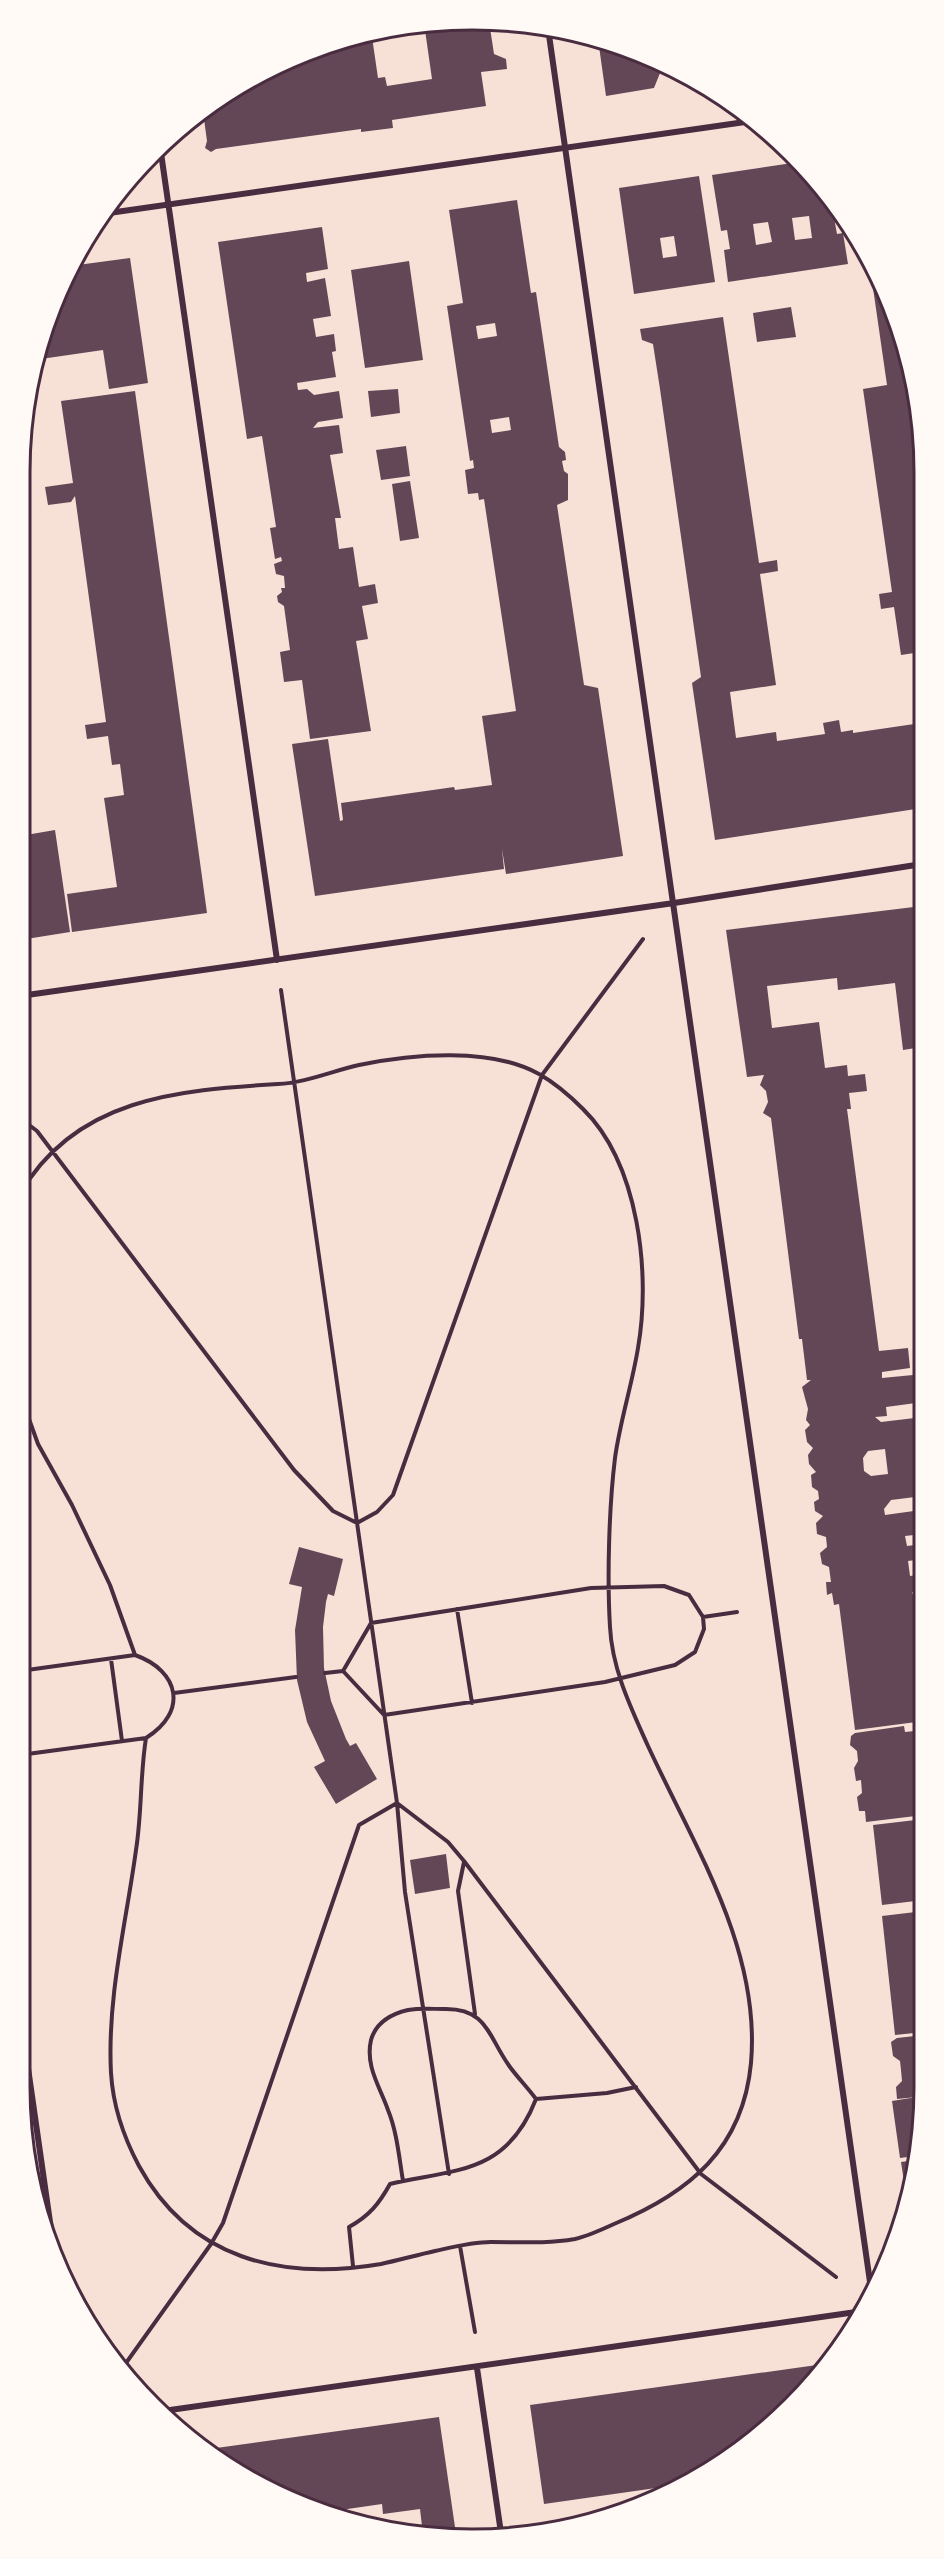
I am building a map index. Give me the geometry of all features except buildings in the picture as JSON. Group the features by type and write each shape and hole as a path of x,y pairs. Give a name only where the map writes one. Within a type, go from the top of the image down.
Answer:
{"street":[{"path":"549,37 870,2279"},
{"path":"114,212 743,122"},
{"path":"161,157 277,960"},
{"path":"30,995 674,903 914,865"},
{"path":"30,2084 47,2209"},
{"path":"171,2410 852,2313"},
{"path":"477,2368 500,2528"}],"path":[{"path":"357,1523 376,1512 393,1495 542,1075 643,939"},
{"path":"281,990 397,1803 404,1882 449,2174"},
{"path":"30,1176 50,1150 75,1132 140,1101 181,1092 294,1083 364,1064 444,1055 482,1058 526,1068 542,1075 589,1114 627,1183 637,1225 641,1267 640,1342 615,1459 610,1633 619,1678 631,1709 713,1885 742,1959 749,1993 752,2031 746,2097 731,2136 701,2174 636,2215 581,2238 519,2244 485,2242 380,2264 296,2267 241,2258 194,2234 153,2191 130,2149 117,2114 111,2078 111,2017 115,1978 142,1807 146,1738"},
{"path":"30,1126 37,1131 294,1470 333,1511 357,1523"},
{"path":"30,1422 38,1444 72,1505 110,1585 135,1655"},
{"path":"343,1671 371,1623 457,1608 591,1588 664,1586 677,1588 689,1595 698,1605 703,1617 701,1641 686,1660 675,1665 619,1678 472,1703 384,1715"},
{"path":"457,1608 472,1703"},
{"path":"703,1617 737,1612"},
{"path":"30,1670 135,1655 161,1668 170,1679 174,1693 167,1720 146,1738 30,1754"},
{"path":"111,1659 122,1741"},
{"path":"325,1673 343,1671"},
{"path":"343,1671 384,1715"},
{"path":"174,1693 296,1677"},
{"path":"397,1803 448,1842 464,1861 701,2174 836,2277"},
{"path":"127,2362 212,2244 223,2223 359,1825 397,1803"},
{"path":"464,1861 458,1891 475,2015"},
{"path":"403,2181 392,2121 375,2082 371,2062 371,2040 380,2023 398,2012 423,2008 465,2009 475,2015 491,2032 510,2067 536,2099"},
{"path":"536,2099 636,2088"},
{"path":"353,2266 349,2227 366,2217 380,2203 390,2184 449,2174 479,2166 500,2152 520,2130 536,2099"},
{"path":"460,2246 475,2332"}]}
